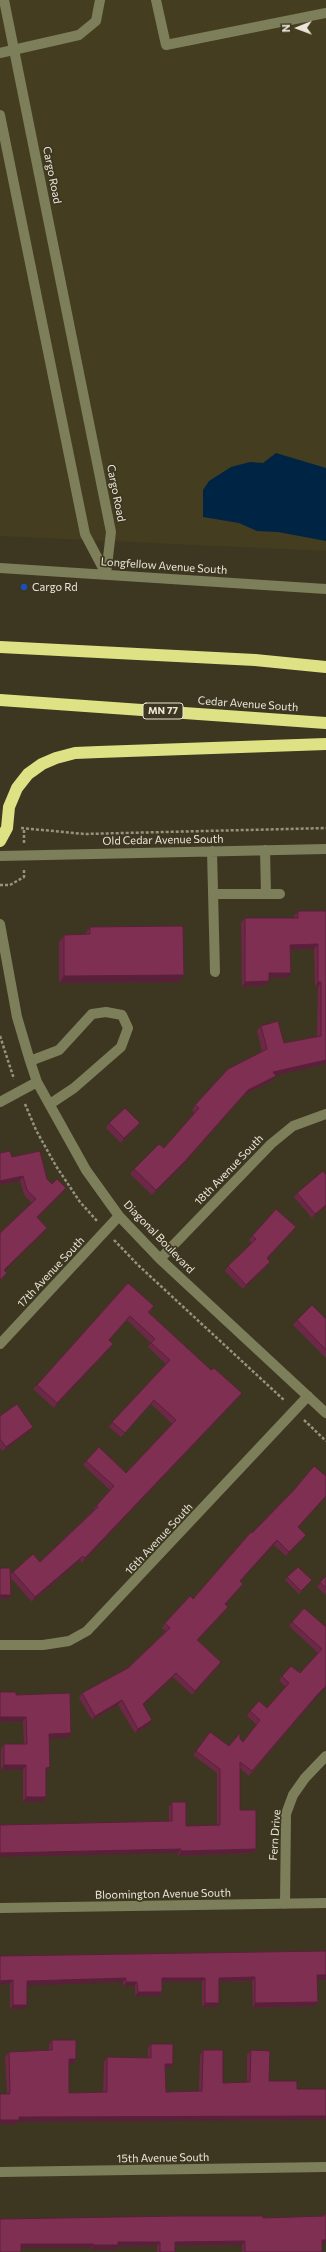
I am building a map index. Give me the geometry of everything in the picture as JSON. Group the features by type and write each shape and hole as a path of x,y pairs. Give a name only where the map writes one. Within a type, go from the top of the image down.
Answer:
{"highway":[{"path":"0,648 255,660 326,667"},
{"name":"Cedar Avenue South","path":"0,700 326,723"},
{"path":"0,841 7,828 9,808 17,788 28,774 42,764 56,758 76,753 326,744"}],"street":[{"name":"Cargo Road","path":"4,0 111,532 106,574"},
{"path":"0,52 79,35 96,21 100,0"},
{"path":"156,0 166,46 326,13"},
{"path":"0,115 85,534 106,574"},
{"name":"Longfellow Avenue South","path":"0,568 326,589"},
{"name":"Old Cedar Avenue South","path":"0,856 326,849"},
{"path":"265,850 266,894"},
{"path":"212,851 215,972"},
{"path":"213,894 280,894"},
{"name":"Diagonal Boulevard","path":"0,924 3,958 16,1017 37,1082 86,1170 119,1216 160,1259 326,1413"},
{"path":"30,1061 59,1050 92,1014 106,1012 122,1015 128,1028 120,1047 74,1088 50,1104"},
{"path":"0,1102 37,1082"},
{"name":"18th Avenue South","path":"160,1259 271,1144 293,1126 326,1114"},
{"name":"17th Avenue South","path":"0,1344 119,1216"},
{"name":"16th Avenue South","path":"0,1645 44,1645 68,1641 87,1631 308,1396"},
{"name":"Fern Drive","path":"285,1904 286,1814 293,1795 305,1778 326,1756"},
{"name":"Bloomington Avenue South","path":"0,1908 326,1903"},
{"name":"15th Avenue South","path":"0,2172 326,2167"}],"path":[{"path":"24,828 85,834 326,828"},
{"path":"0,885 10,885 24,877 24,872"},
{"path":"0,1036 12,1072"},
{"path":"29,1113 56,1166 80,1202 96,1219"},
{"path":"120,1245 283,1400"},
{"path":"307,1423 326,1441"}],"shaded area":[{"path":"0,0 326,0 326,551 0,536"}],"water":[{"path":"276,453 326,468 326,541 278,532 257,531 239,523 203,517 203,490 209,481 231,467 250,462 263,463"}],"building":[{"path":"298,911 326,911 326,1060 273,1072 276,1076 248,1090 186,1160 156,1190 134,1169 159,1144 164,1148 199,1108 195,1105 228,1069 267,1049 261,1026 278,1021 284,1043 321,1036 321,982 318,982 318,944 290,945 291,973 269,973 269,981 245,982 245,918 298,918"},
{"path":"183,926 184,975 64,976 64,935 90,934 90,927"},
{"path":"125,1108 140,1123 124,1138 109,1123"},
{"path":"10,1151 12,1157 40,1151 47,1179 52,1184 57,1179 66,1188 37,1217 47,1228 4,1270 7,1273 0,1280 0,1233 36,1199 27,1190 23,1176 0,1181 0,1153"},
{"path":"323,1171 326,1175 326,1205 315,1214 297,1193"},
{"path":"276,1209 296,1227 267,1258 270,1262 246,1285 228,1266 256,1239 252,1236"},
{"path":"128,1283 154,1306 148,1312 211,1370 214,1368 242,1393 85,1558 83,1556 35,1597 13,1572 33,1554 40,1562 98,1507 97,1505 114,1486 86,1461 99,1447 126,1473 176,1420 154,1400 125,1433 112,1422 170,1360 151,1343 155,1339 130,1316 109,1340 113,1344 57,1403 37,1385"},
{"path":"312,1305 326,1319 326,1350 297,1320"},
{"path":"17,1404 33,1427 6,1447 0,1439 0,1416"},
{"path":"314,1466 326,1476 326,1496 298,1527 306,1535 289,1552 277,1540 240,1581 243,1584 225,1604 228,1607 197,1640 221,1662 195,1691 176,1673 143,1704 152,1720 138,1729 122,1700 95,1716 82,1693 128,1668 170,1628 165,1623 190,1596 193,1599 251,1532 252,1533 293,1491"},
{"path":"298,1567 312,1580 301,1591 287,1577"},
{"path":"0,1568 10,1568 11,1595 0,1595"},
{"path":"326,1576 326,1588 320,1582"},
{"path":"304,1608 326,1627 326,1686 252,1771 240,1762 240,1810 256,1810 256,1849 0,1853 0,1825 172,1821 172,1802 186,1802 186,1826 220,1825 220,1769 196,1751 210,1732 229,1746 240,1733 240,1739 243,1742 260,1720 250,1711 259,1701 267,1708 289,1683 282,1676 291,1666 300,1673 322,1649 292,1622"},
{"path":"0,1692 16,1692 16,1695 70,1693 71,1733 49,1734 50,1767 46,1768 46,1797 26,1797 26,1765 4,1765 4,1744 27,1744 26,1717 0,1717"},
{"path":"326,1951 326,1975 317,1975 318,2002 255,2003 255,1977 219,1978 219,2003 205,2003 205,1978 162,1978 162,1992 138,1992 137,1982 126,1982 126,1978 27,1981 27,2005 13,2005 13,1980 0,1981 0,1956"},
{"path":"52,2040 76,2040 76,2059 69,2059 69,2093 107,2092 107,2057 151,2058 151,2044 173,2044 173,2064 165,2064 166,2092 202,2091 203,2050 223,2050 223,2083 250,2082 251,2050 270,2051 269,2081 297,2081 297,2089 326,2089 326,2116 19,2117 19,2120 0,2120 0,2094 10,2094 9,2052 52,2050"},
{"path":"324,2214 326,2214 326,2240 322,2240 322,2252 245,2252 245,2241 175,2242 175,2252 160,2252 160,2242 118,2242 118,2245 21,2244 21,2252 0,2252 0,2219 178,2216 263,2216 263,2218 324,2216"}],"place":[{"name":"Cargo Rd","path":"24,587"}]}
